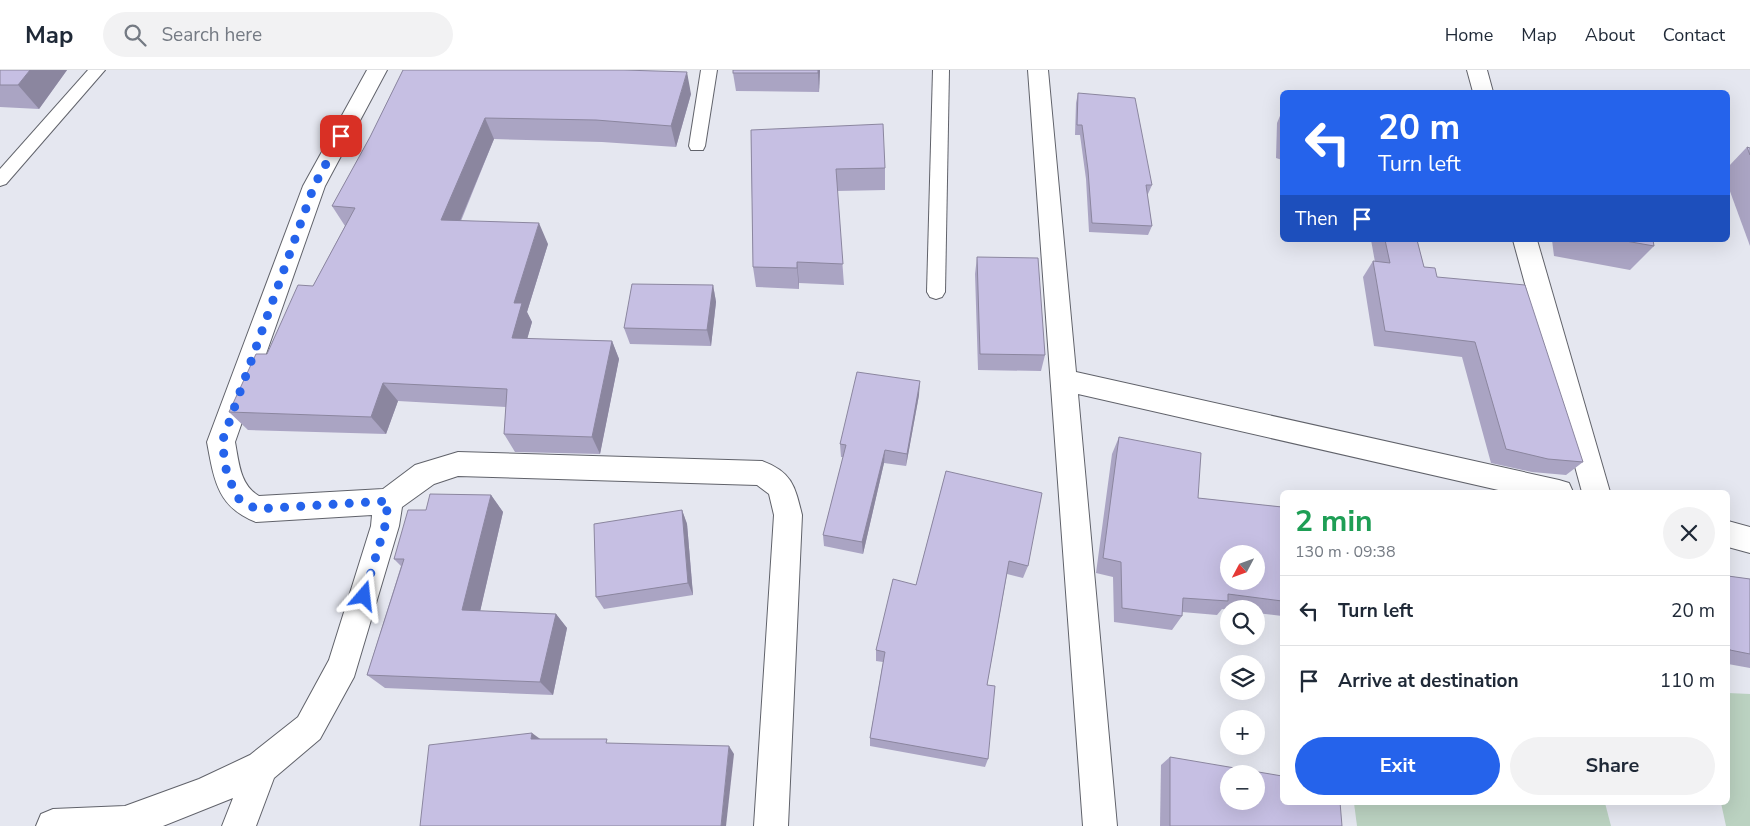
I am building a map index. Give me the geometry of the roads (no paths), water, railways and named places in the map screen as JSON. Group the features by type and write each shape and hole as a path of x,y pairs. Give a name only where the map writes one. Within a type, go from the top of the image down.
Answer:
{"street":[{"path":"377,70 314,186 222,442 227,475 239,499 256,509 388,501 425,474 458,464 762,473 781,488 788,515 771,826"},
{"path":"1038,70 1065,380 1100,826"},
{"path":"1477,70 1482,90"},
{"path":"1526,242 1595,490"},
{"path":"1065,380 1550,490"},
{"path":"53,826 125,823 205,794 262,767 309,728 342,666 385,526 388,501"},
{"path":"1730,535 1750,540"},
{"path":"239,826 262,767"}],"lane":[{"path":"0,180 97,70"},
{"path":"697,146 709,70"},
{"path":"936,292 941,70"}]}
